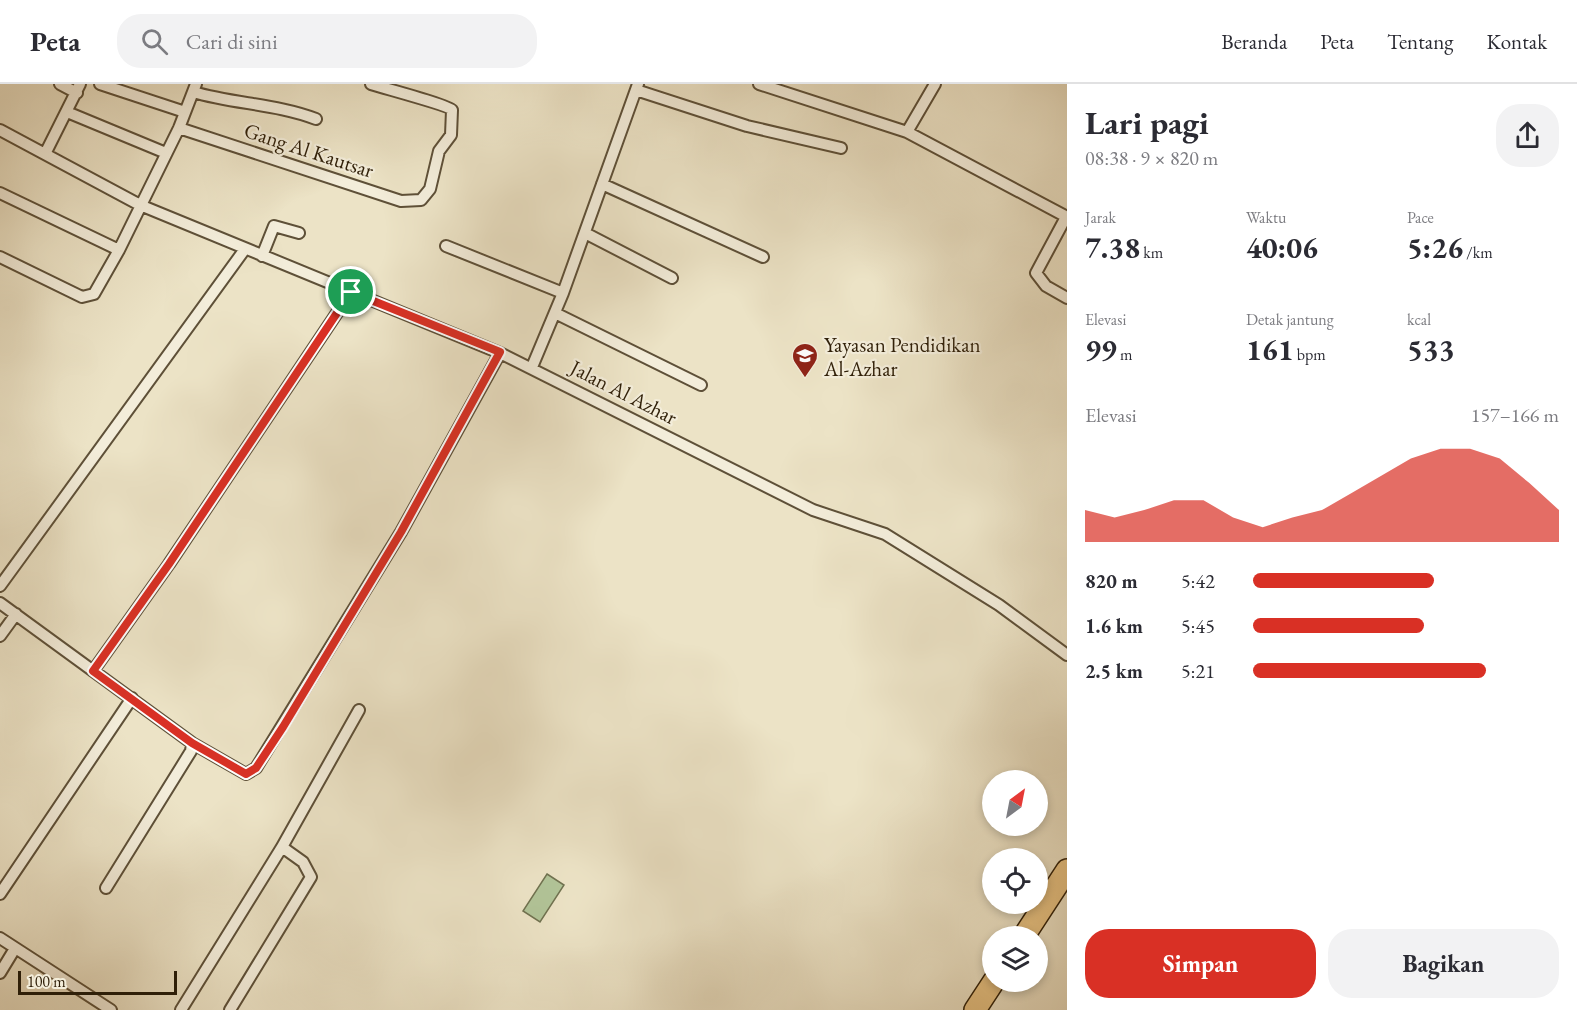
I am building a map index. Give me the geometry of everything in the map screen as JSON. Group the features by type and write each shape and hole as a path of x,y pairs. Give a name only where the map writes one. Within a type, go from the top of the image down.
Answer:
{"highway":[{"path":"1031,926 1067,870"},
{"path":"975,1010 987,992"}],"street":[{"path":"45,154 79,88 60,84"},
{"path":"100,84 185,112"},
{"name":"Gang Al Kautsar","path":"179,128 401,201 416,202 426,195 439,151 451,135 452,108 370,84"},
{"path":"759,84 907,132 1067,217 1036,273 1046,285 1067,298"},
{"path":"907,132 935,84"},
{"path":"532,367 563,292 637,87 747,126 841,148"},
{"path":"0,257 82,297 89,297 97,290 119,250 179,128 195,88 227,102 293,111 316,119"},
{"path":"67,112 166,153"},
{"name":"Jalan Al Azhar","path":"0,130 140,205 500,352 813,510 885,534 999,605 1067,655"},
{"path":"602,184 763,257"},
{"path":"0,193 119,250"},
{"path":"262,256 274,226 299,233"},
{"path":"585,233 672,278"},
{"path":"446,246 563,292"},
{"path":"0,586 245,249"},
{"path":"93,671 169,564 351,292"},
{"path":"555,313 701,385"},
{"path":"0,603 192,743 236,771 246,774 256,768 401,532 500,352"},
{"path":"0,636 16,614"},
{"path":"0,894 132,698"},
{"path":"181,1010 282,848 358,710"},
{"path":"106,888 191,751 192,743"},
{"path":"230,1010 311,877 303,862 282,848"},
{"path":"0,938 14,950 111,1010"},
{"path":"0,973 14,950"}],"green space":[{"path":"547,874 564,885 540,922 523,911"}],"place":[{"name":"Yayasan Pendidikan Al-Azhar","path":"805,379"}],"route":[{"path":"351,292 500,352 456,428 401,532 283,727 256,768 246,774 236,771 192,743 93,671 169,564 351,292"}]}
